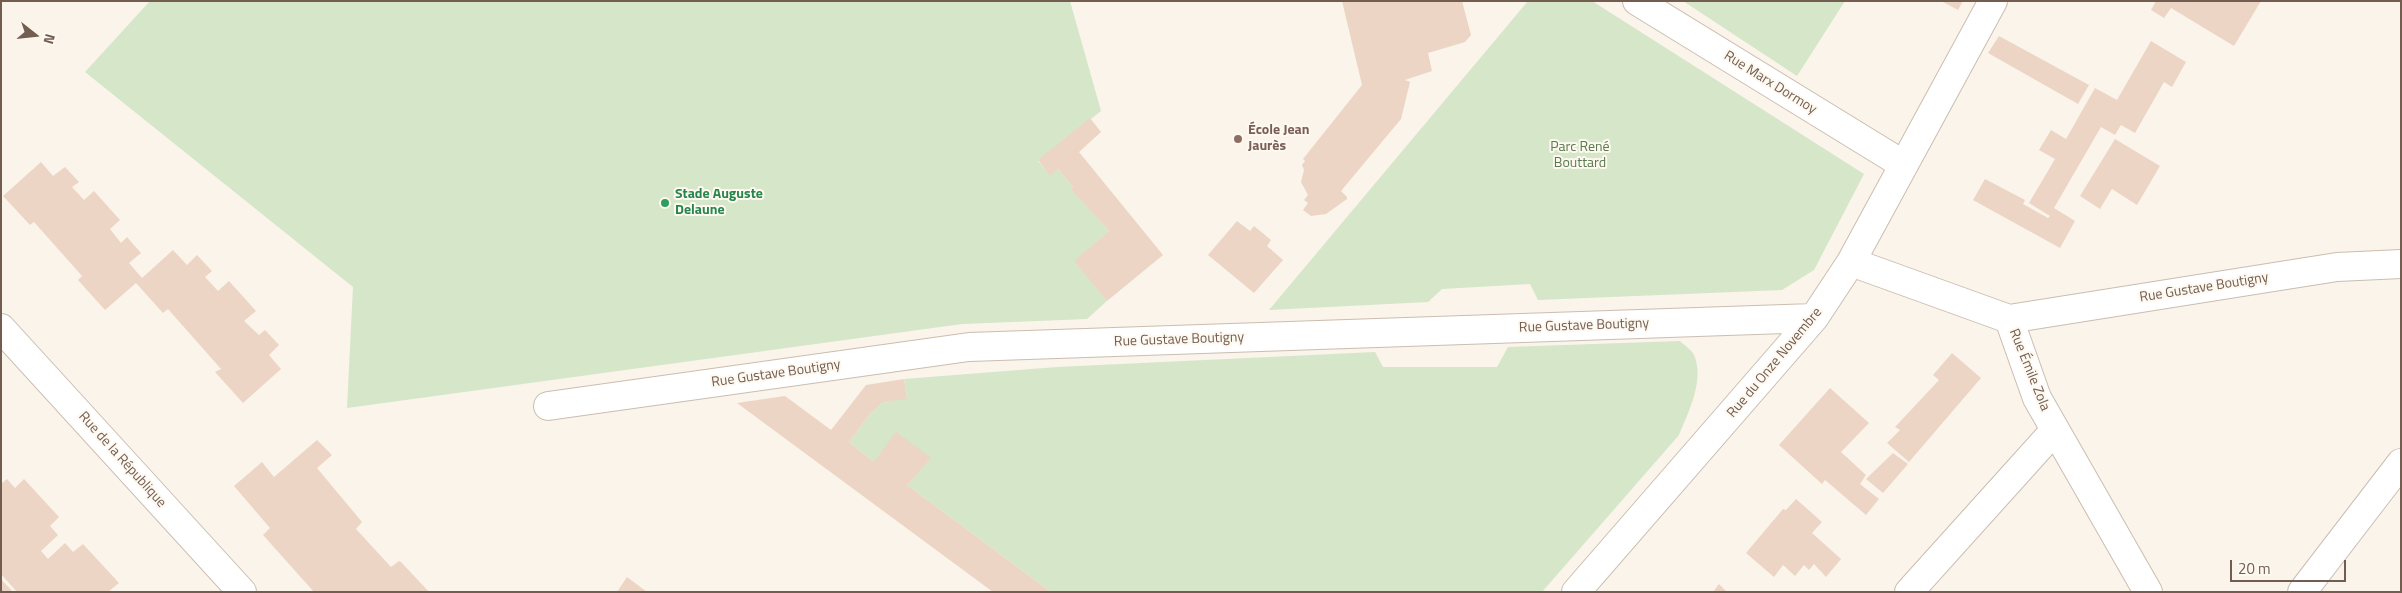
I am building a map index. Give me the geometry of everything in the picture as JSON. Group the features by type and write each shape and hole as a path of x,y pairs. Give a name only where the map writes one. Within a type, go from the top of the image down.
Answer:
{"street":[{"name":"Rue Marx Dormoy","path":"1637,1 1904,165"},
{"name":"Rue du Onze Novembre","path":"1576,592 1814,318 1851,262 1993,1"},
{"name":"Rue Émile Zola","path":"1851,262 2008,320 2037,398 2148,592"},
{"name":"Rue Gustave Boutigny","path":"2008,320 2337,267 2401,264"},
{"name":"Rue Gustave Boutigny","path":"548,406 969,347 1814,318"},
{"name":"Rue de la République","path":"1,328 242,592"},
{"path":"1910,592 2055,430"},
{"path":"2302,592 2401,462"}],"green space":[{"name":"Stade Auguste Delaune","path":"150,1 1070,1 1101,111 1038,161 1050,175 1058,169 1073,187 1072,189 1109,231 1075,261 1107,301 1087,319 962,324 347,408 353,287 85,72"},
{"name":"Parc René Bouttard","path":"1528,1 1592,1 1864,174 1814,270 1782,290 1538,300 1530,284 1442,289 1428,302 1269,310"},
{"path":"1683,1 1845,1 1797,76"},
{"path":"1680,341 1694,355 1698,375 1691,407 1679,435 1542,592 1051,592 907,485 930,458 874,462 849,442 870,414 883,402 907,398 904,379 1057,367 1375,352 1383,367 1497,367 1508,347"}],"building":[{"path":"1342,1 1462,1 1471,35 1465,42 1428,53 1432,71 1405,80 1410,82 1401,119 1341,191 1347,199 1326,214 1311,216 1303,210 1308,203 1304,200 1308,195 1301,182 1304,170 1302,165 1305,161 1303,159 1362,85"},
{"path":"1941,1 1963,1 1958,10"},
{"path":"2156,1 2261,1 2234,46 2171,8 2164,18 2151,10"},
{"path":"1999,36 2089,85 2078,104 1988,53"},
{"path":"2151,41 2186,62 2172,87 2164,82 2135,133 2121,125 2115,135 2101,127 2054,208 2075,221 2060,248 1973,200 1985,179 2025,200 2023,204 2048,218 2050,216 2029,203 2055,159 2039,150 2051,130 2066,139 2095,88 2117,100"},
{"path":"1090,118 1101,132 1079,152 1163,255 1107,301 1074,261 1109,231 1071,189 1073,187 1058,169 1050,176 1038,160"},
{"path":"2115,139 2160,166 2137,205 2112,189 2100,209 2080,196"},
{"path":"41,162 53,176 65,167 79,182 72,187 84,200 94,191 120,220 110,229 121,243 127,237 141,253 129,263 142,278 173,250 187,265 197,255 212,271 205,277 218,291 229,281 256,311 244,321 259,335 265,330 279,345 269,355 281,369 243,403 215,372 221,369 168,309 163,313 136,283 105,310 78,280 82,276 34,222 30,225 3,196"},
{"path":"1237,221 1250,231 1254,226 1271,240 1267,246 1283,260 1254,293 1208,255"},
{"path":"1952,353 1981,378 1909,462 1887,443 1900,430 1895,427 1939,380 1933,375"},
{"path":"904,379 907,399 883,402 870,414 849,442 874,462 896,432 931,458 907,485 1051,592 993,592 737,403 785,396 831,430 866,385"},
{"path":"1830,388 1869,423 1841,452 1866,475 1860,484 1879,499 1866,515 1825,480 1822,484 1779,445"},
{"path":"317,440 332,455 317,468 362,522 356,529 391,567 399,561 401,562 429,592 314,592 263,535 270,528 234,486 262,462 274,477"},
{"path":"1893,453 1908,464 1883,493 1866,479"},
{"path":"7,479 15,488 24,479 59,517 50,526 58,535 41,551 48,559 65,543 73,552 83,544 119,583 108,592 17,592 1,574 1,484"},
{"path":"1796,499 1822,522 1812,533 1841,559 1826,577 1814,564 1809,570 1804,565 1795,576 1783,565 1774,577 1746,553 1783,509 1786,510"},
{"path":"627,577 647,592 617,592"},
{"path":"1,579 13,592 1,592"},
{"path":"1719,584 1727,592 1713,592"}],"place":[{"name":"École Jean Jaurès","path":"1238,139"},
{"name":"Stade Auguste Delaune","path":"665,203"}]}
